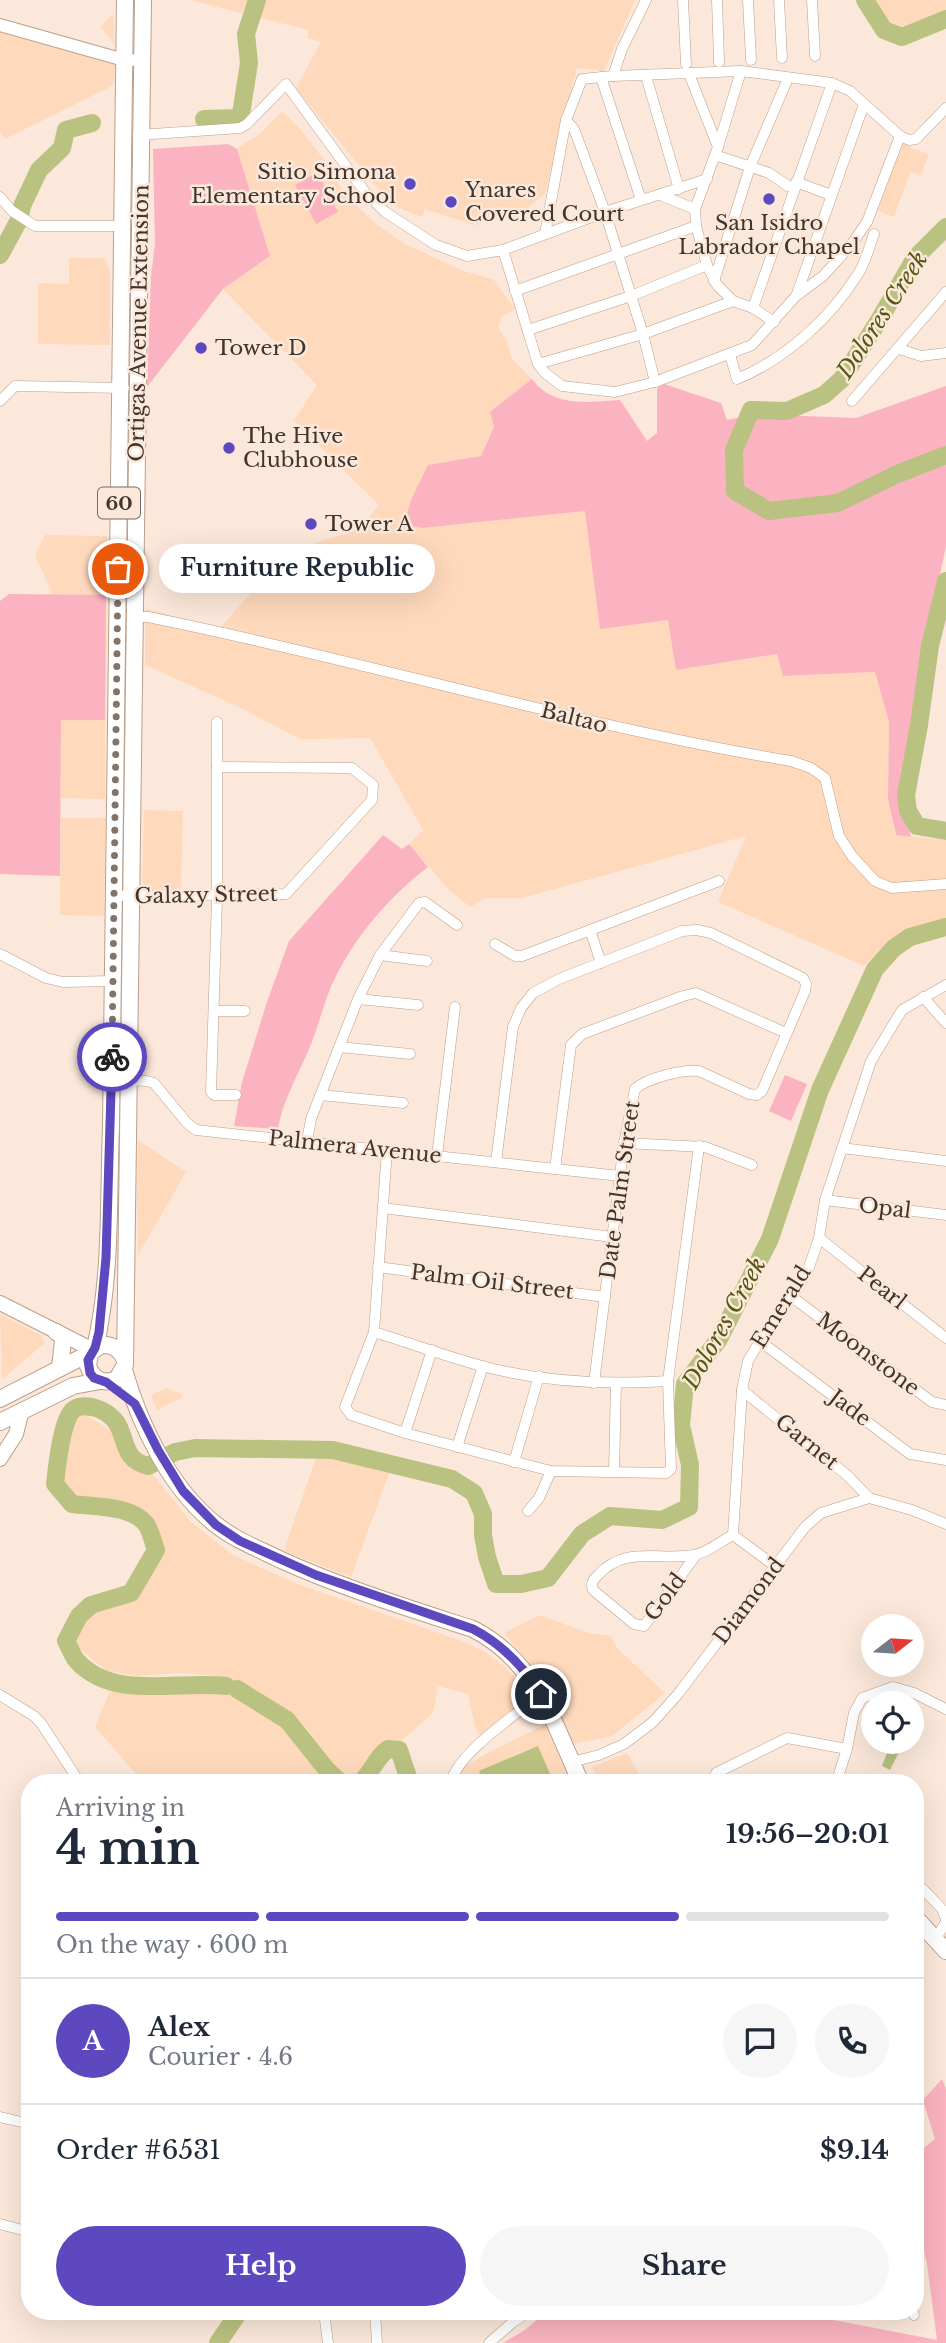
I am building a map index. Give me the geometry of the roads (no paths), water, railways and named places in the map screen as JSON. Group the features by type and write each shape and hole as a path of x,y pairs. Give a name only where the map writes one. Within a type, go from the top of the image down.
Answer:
{"main road":[{"name":"Ortigas Avenue Extension","path":"93,1350 100,1322 106,1258 111,1080 125,0"},
{"name":"Ortigas Avenue Extension","path":"124,1365 143,0"},
{"path":"118,617 135,617"},
{"path":"0,1303 93,1350"},
{"path":"56,1332 63,1340 61,1368"},
{"path":"0,1399 101,1345 119,1349 124,1365 117,1378 73,1386 0,1422"},
{"name":"60","path":"93,1350 88,1360 90,1373 135,1404"},
{"name":"60","path":"124,1365 135,1404 158,1450 183,1491 216,1525 240,1541 316,1575 483,1634 506,1650 528,1674 541,1694 577,1774"},
{"path":"61,1368 75,1371 76,1380 73,1386"},
{"path":"0,1459 16,1434 22,1410"},
{"path":"924,1927 941,1945"}],"street":[{"path":"613,76 622,49 646,0"},
{"path":"683,0 688,69 717,151 792,184 831,195"},
{"path":"717,0 719,62"},
{"path":"748,0 751,60"},
{"path":"779,0 782,58"},
{"path":"812,0 815,56"},
{"path":"0,25 124,60 142,60"},
{"path":"545,234 566,120 580,81 613,76 646,76 688,69 741,71 832,83 850,91 900,136 909,140 916,139 946,108"},
{"path":"741,71 717,151 695,209 696,226 714,281 733,301 753,308 774,322"},
{"path":"646,76 679,188"},
{"path":"601,77 641,201"},
{"path":"714,281 750,167 789,78"},
{"path":"753,308 792,184 832,83"},
{"path":"123,135 240,128 286,84 365,192 385,212 436,245 467,256 503,250 605,212 707,179"},
{"path":"796,296 864,104"},
{"path":"566,120 574,129 605,212 655,382"},
{"path":"503,250 538,365 544,372 562,386 584,390 615,392 655,382 752,345 796,296 823,276 851,245 867,222 900,136"},
{"path":"660,195 695,209"},
{"path":"0,197 12,211 35,226 122,226"},
{"path":"515,291 696,226"},
{"path":"730,355 737,379 760,369 786,351 834,306 859,273 874,234"},
{"path":"528,330 631,296 707,265"},
{"path":"852,401 946,292"},
{"path":"538,365 643,334 733,301"},
{"path":"899,349 920,356 946,353"},
{"path":"0,401 15,386 138,388"},
{"name":"Baltao","path":"135,617 148,617 224,633 635,733 791,761 811,768 825,778 839,836 852,856 875,881 892,887 946,884"},
{"path":"217,722 217,897 211,1092 214,1095 236,1095"},
{"name":"Galaxy Street","path":"114,896 217,897 286,894 372,800 374,787 354,769 217,767"},
{"path":"495,944 515,956 523,956 719,881"},
{"path":"307,1141 311,1119 320,1095 358,999 380,955 419,903 425,902 457,925"},
{"path":"496,1162 513,1027 521,1008 533,993 559,979 601,963 590,930"},
{"name":"Date Palm Street","path":"594,1383 624,1143 635,1089 640,1084 691,1070 757,1095 762,1091 806,984 803,978 711,933 697,930 682,931 601,963"},
{"path":"0,954 46,978 63,982 113,981"},
{"path":"380,955 427,961"},
{"name":"Emerald","path":"733,1535 742,1390 748,1361 792,1297 807,1270 819,1238 825,1200 871,1061 902,1010 946,985"},
{"path":"555,1170 571,1045 582,1034 696,993 786,1033"},
{"path":"923,997 946,1023"},
{"path":"358,999 418,1005"},
{"path":"437,1156 455,1007"},
{"path":"214,1011 245,1012"},
{"path":"339,1047 410,1054"},
{"name":"Palmera Avenue","path":"111,1080 154,1083 196,1130 620,1176"},
{"path":"320,1095 402,1103"},
{"path":"624,1143 699,1146 752,1165"},
{"path":"387,1150 374,1332 345,1407 351,1415 405,1433 551,1471 666,1473 671,1469 668,1381 699,1146"},
{"path":"842,1148 946,1161"},
{"name":"Opal","path":"825,1200 946,1216"},
{"path":"383,1208 612,1237"},
{"name":"Pearl","path":"819,1238 946,1338"},
{"name":"Palm Oil Street","path":"378,1268 605,1297"},
{"name":"Moonstone","path":"792,1297 932,1402 946,1405"},
{"path":"374,1332 483,1366 539,1376 616,1384 668,1381"},
{"name":"Jade","path":"760,1340 910,1454 946,1460"},
{"path":"405,1433 432,1350"},
{"path":"457,1447 483,1366"},
{"path":"513,1462 539,1376"},
{"path":"614,1471 616,1384"},
{"name":"Garnet","path":"742,1390 848,1475 869,1497"},
{"path":"528,1511 539,1499 551,1471"},
{"path":"869,1497 946,1524"},
{"name":"Diamond","path":"572,1762 599,1755 624,1744 653,1722 678,1694 805,1527 821,1513 869,1497"},
{"path":"733,1535 775,1566"},
{"name":"Gold","path":"696,1555 621,1558 606,1566 591,1586 634,1624 645,1626 696,1555 733,1535"},
{"path":"839,1774 854,1713 863,1698 893,1687 914,1693 946,1709"},
{"path":"454,1774 457,1766 484,1740 541,1694"},
{"path":"0,1695 41,1723 74,1774"},
{"path":"716,1773 787,1738 847,1749"},
{"path":"924,1890 942,1909 946,1921 941,1945"},
{"path":"0,2117 21,2122"},
{"path":"0,2224 21,2230"},
{"path":"325,2320 328,2343"},
{"path":"375,2320 377,2343"},
{"path":"489,2343 516,2320"}],"waterway":[{"path":"204,119 239,118 241,114 249,63 246,34 257,0"},
{"name":"Dolores Creek","path":"865,0 884,30 902,37 946,19"},
{"path":"0,255 19,220 22,206 39,170 62,148 66,130 92,123"},
{"name":"Dolores Creek","path":"946,227 915,258 842,379 824,395 787,411 751,410 734,450 735,491 769,511 838,503 895,475 946,455"},
{"name":"Dolores Creek","path":"946,581 930,646 906,795 908,811 917,826 946,831"},
{"name":"Dolores Creek","path":"226,1686 127,1685 92,1673 74,1657 66,1641 79,1616 91,1605 131,1593 156,1550 148,1527 139,1518 122,1510 72,1504 55,1484 62,1435 72,1411 87,1406 107,1413 118,1425 130,1455 134,1460 148,1466 175,1452 195,1448 333,1450 452,1479 474,1493 483,1514 487,1557 496,1584 521,1584 548,1578 582,1534 610,1516 662,1520 689,1507 690,1465 681,1425 685,1384 719,1339 770,1239 820,1090 875,969 894,948 910,937 946,927"},
{"name":"Dolores Creek","path":"237,1689 287,1720 331,1774"},
{"name":"Dolores Creek","path":"369,1774 388,1749 399,1750 407,1774"},
{"name":"Dolores Creek","path":"218,2343 234,2320"}],"place":[{"name":"Sitio Simona Elementary School","path":"410,184"},
{"name":"San Isidro Labrador Chapel","path":"769,199"},
{"name":"Ynares Covered Court","path":"451,202"},
{"name":"Tower D","path":"201,348"},
{"name":"The Hive Clubhouse","path":"229,448"},
{"name":"Tower A","path":"311,524"},
{"name":"Furniture Republic","path":"118,569"}]}
